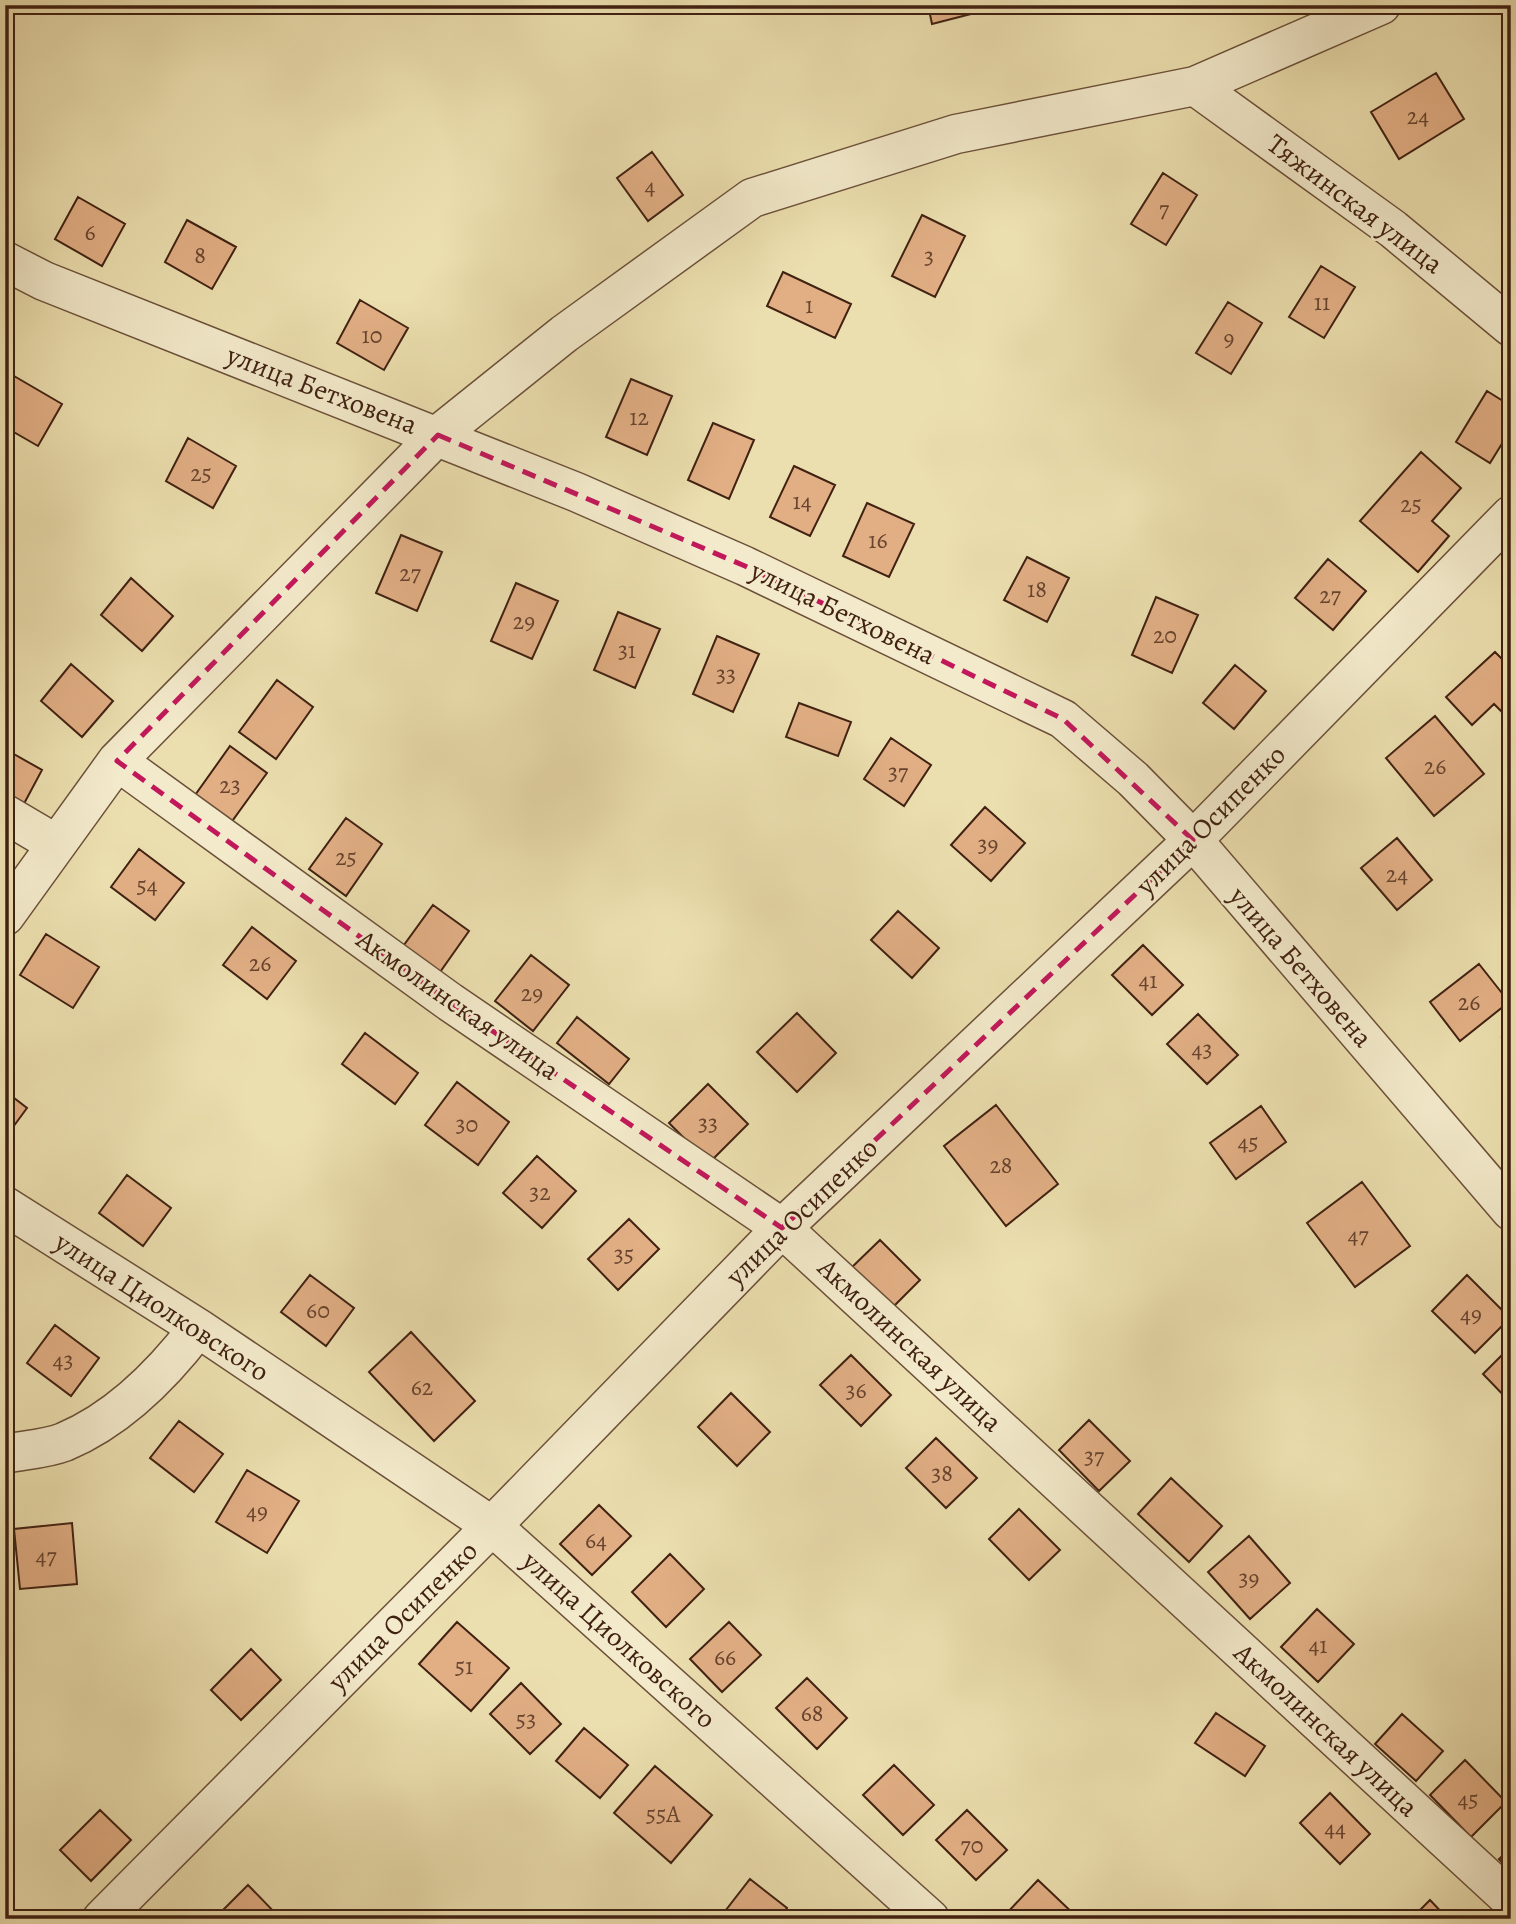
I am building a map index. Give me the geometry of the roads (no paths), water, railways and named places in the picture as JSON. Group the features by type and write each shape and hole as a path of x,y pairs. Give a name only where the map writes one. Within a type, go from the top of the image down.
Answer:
{"street":[{"path":"5,916 117,761 438,435 564,334 752,198 956,134 1195,86 1381,5"},
{"name":"Тяжинская улица","path":"1195,86 1394,229 1511,327"},
{"name":"улица Бетховена","path":"5,261 44,281 438,435 745,566 1063,719 1133,779 1193,840 1511,1211"},
{"name":"улица Осипенко","path":"102,1919 492,1526 782,1228 1193,840 1511,515"},
{"name":"Акмолинская улица","path":"117,761 450,1002 782,1228 1511,1900"},
{"path":"5,814 56,844"},
{"name":"улица Циолковского","path":"5,1206 198,1328 492,1526 930,1919"},
{"path":"5,1454 61,1443 100,1424 171,1363 198,1328"}]}
